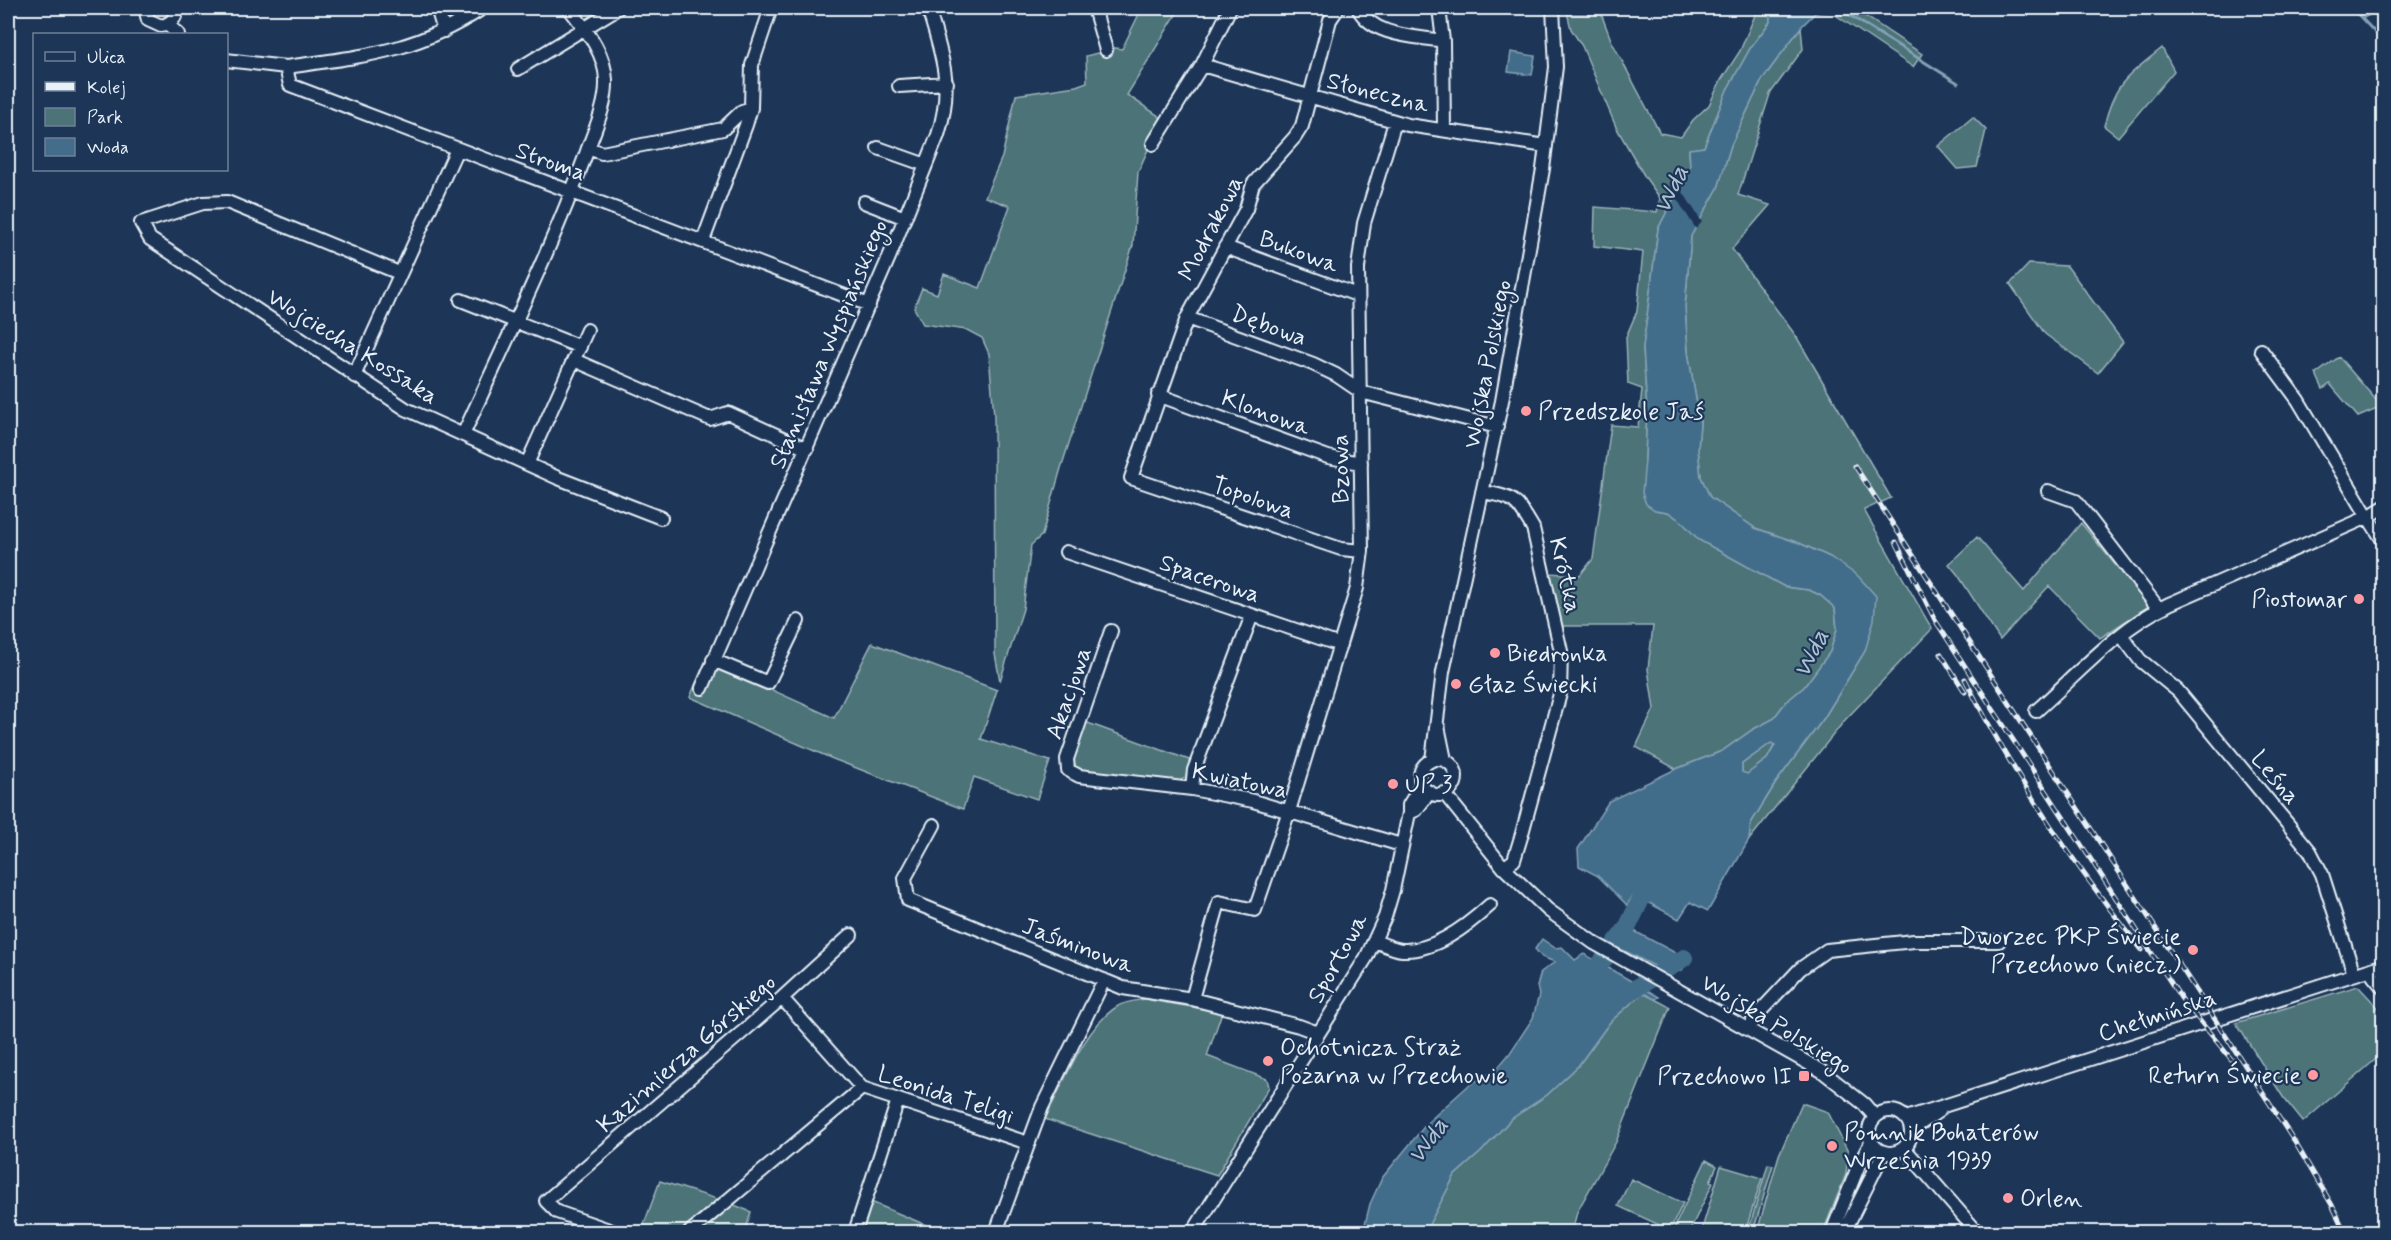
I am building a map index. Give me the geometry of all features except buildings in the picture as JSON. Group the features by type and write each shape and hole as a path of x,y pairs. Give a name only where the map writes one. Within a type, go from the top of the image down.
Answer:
{"street":[{"path":"145,8 148,20 154,25 168,25 177,33"},
{"path":"168,25 176,15 176,8"},
{"path":"437,8 444,31"},
{"path":"228,60 286,67 377,55 444,31 483,8"},
{"path":"463,435 573,191 603,108 606,79 600,54 569,8"},
{"path":"518,69 618,8"},
{"path":"703,241 736,155 751,108 752,65 771,8"},
{"name":"Stanisława Wyspiańskiego","path":"702,688 869,305 943,119 947,83 928,8"},
{"path":"1094,8 1106,50"},
{"path":"1153,144 1202,65 1230,8"},
{"name":"Modrakowa","path":"1131,478 1186,318 1246,209 1253,184 1302,126 1330,20 1338,8"},
{"path":"1358,8 1371,23 1391,33 1443,40"},
{"path":"1439,8 1443,40 1444,129"},
{"name":"Wojska Polskiego","path":"1438,760 1438,725 1443,672 1497,427 1521,302 1546,146 1556,67 1553,8"},
{"name":"Słoneczna","path":"1202,65 1395,122 1546,146"},
{"name":"Stroma","path":"286,67 290,85 869,305"},
{"path":"899,86 947,83"},
{"path":"588,148 602,153 723,129 742,111 751,108"},
{"name":"Bzowa","path":"1192,999 1219,902 1255,910 1289,811 1358,588 1362,551 1358,268 1364,224 1395,122"},
{"path":"878,148 926,165"},
{"path":"354,376 457,149"},
{"name":"Wojciecha Kossaka","path":"399,273 227,202 203,203 141,223 150,239 406,410 558,478 661,518"},
{"path":"864,202 905,218"},
{"name":"Bukowa","path":"1225,247 1357,295"},
{"path":"461,300 580,347"},
{"name":"Dębowa","path":"1186,318 1254,341 1336,375 1361,392 1497,427"},
{"path":"527,464 587,330"},
{"path":"2261,350 2298,400 2384,542"},
{"path":"574,360 710,418 728,413 807,449"},
{"path":"1336,375 1348,371 1359,361"},
{"name":"Klonowa","path":"1158,395 1328,457 1361,462"},
{"name":"Topolowa","path":"1131,478 1341,549 1362,551"},
{"path":"2048,491 2076,501 2159,609"},
{"name":"Krótka","path":"1482,492 1509,497 1524,513 1533,528 1562,651 1563,667 1560,694 1521,837 1514,860 1504,868"},
{"path":"2036,711 2100,651 2146,616 2382,508"},
{"name":"Spacerowa","path":"1066,552 1340,645"},
{"path":"1192,789 1194,770 1252,615"},
{"path":"714,660 768,683 798,621"},
{"name":"Akacjowa","path":"1068,770 1067,759 1112,631"},
{"name":"Leśna","path":"2121,635 2140,660 2178,691 2310,851 2322,874 2354,974"},
{"path":"1438,760 1455,771 1455,782 1448,790 1426,788 1422,770 1426,764 1438,760"},
{"name":"Kwiatowa","path":"1068,770 1079,777 1192,789 1253,801 1401,845"},
{"name":"Sportowa","path":"1193,1233 1366,958 1393,890 1409,813 1416,810 1426,788"},
{"path":"1448,790 1504,868"},
{"name":"Jaśminowa","path":"934,825 905,878 908,900 1123,987 1192,999 1299,1026 1318,1034"},
{"name":"Wojska Polskiego","path":"1504,868 1548,910 1577,931 1822,1071 1864,1104 1875,1117"},
{"path":"1374,941 1399,950 1419,950 1473,921 1490,905"},
{"name":"Kazimierza Górskiego","path":"615,1233 557,1212 546,1201 782,998 851,935"},
{"path":"1749,1029 1755,1017 1800,969 1827,950 1914,941 2000,941"},
{"name":"Chełmińska","path":"1908,1124 1926,1121 1944,1107 2025,1079 2384,965"},
{"path":"2371,969 2384,989"},
{"path":"996,1233 1042,1107 1104,980"},
{"name":"Leonida Teligi","path":"782,998 862,1088 1028,1143"},
{"path":"690,1233 862,1088"},
{"path":"855,1233 898,1100"},
{"path":"1832,1233 1858,1167 1871,1142 1869,1129 1875,1117 1887,1111 1894,1111 1908,1124 1908,1143 1904,1148 1891,1153 1884,1152 1871,1142"},
{"path":"1904,1148 1977,1233"},
{"path":"1844,1233 1884,1152"}],"green space":[{"path":"1142,8 1180,8 1127,95 1162,118 1138,172 1133,245 1061,468 1042,535 1031,545 1023,609 1000,681 995,654 994,416 989,354 982,338 967,330 923,324 914,308 922,288 937,294 944,274 980,288 1010,206 985,197 1002,157 1016,95 1076,86 1087,82 1086,56 1116,48 1122,49"},
{"path":"1566,8 1599,8 1611,40 1660,133 1681,137 1693,120 1709,105 1721,80 1740,51 1758,8 1770,8 1770,22 1751,47 1727,90 1704,147 1689,150 1690,167 1658,229 1643,348 1647,410 1645,460 1655,510 1668,512 1681,521 1699,540 1785,587 1809,590 1820,595 1835,608 1837,629 1830,652 1804,687 1786,702 1773,719 1752,730 1722,751 1676,769 1636,747 1654,709 1648,669 1653,626 1561,626 1549,573 1580,575 1593,559 1611,425 1638,427 1642,389 1628,384 1626,337 1637,311 1643,252 1594,246 1595,207 1657,212 1660,198 1616,127 1582,46 1571,29"},
{"path":"1820,8 1853,8 1922,54 1913,67 1837,16 1843,10 1814,13"},
{"path":"1801,27 1803,49 1770,94 1738,195 1770,205 1732,249 1796,336 1891,498 1864,510 1932,629 1845,720 1749,840 1751,823 1777,781 1824,718 1865,651 1830,557 1799,543 1755,528 1710,497 1701,477 1698,449 1700,422 1688,352 1685,307 1691,236 1718,188 1731,145 1762,80"},
{"path":"2162,48 2174,71 2118,137 2104,126 2113,99 2124,81"},
{"path":"1973,117 1986,130 1977,167 1958,169 1938,146"},
{"path":"2029,264 2067,266 2123,342 2098,373 2045,334 2010,284"},
{"path":"2339,357 2382,407 2358,417 2330,384 2323,389 2316,374"},
{"path":"2081,523 2149,606 2100,638 2049,586 2000,640 1949,564 1977,537 2024,591"},
{"path":"872,643 997,690 981,739 1050,761 1037,799 974,777 963,809 833,759 690,697 706,660 834,718"},
{"path":"1085,722 1192,761 1186,777 1177,783 1078,770 1073,760"},
{"path":"1771,743 1775,744 1767,759 1746,775 1742,772 1742,764"},
{"name":"Return Świecie","path":"2358,986 2383,1013 2383,1053 2303,1122 2283,1097 2236,1023"},
{"path":"1643,993 1670,1007 1616,1142 1577,1212 1573,1228 1605,1232 1425,1232 1455,1175 1481,1152 1511,1119 1547,1095 1578,1066 1610,1022"},
{"path":"1144,999 1222,1012 1207,1056 1267,1079 1269,1087 1217,1175 1045,1119 1075,1058 1095,1028 1118,1006"},
{"path":"1802,1103 1828,1112 1848,1152 1846,1174 1823,1232 1757,1232 1779,1155"},
{"path":"1706,1160 1717,1166 1710,1182 1713,1183 1689,1232 1672,1232"},
{"path":"1768,1164 1773,1165 1753,1232 1748,1232"},
{"path":"1721,1166 1762,1178 1745,1232 1701,1232"},
{"path":"1631,1179 1683,1203 1670,1230 1618,1206"},
{"path":"660,1181 717,1199 683,1232 641,1232"},
{"path":"871,1202 926,1225 924,1232 861,1232"},
{"path":"732,1204 751,1212 745,1232 698,1232"}],"water":[{"path":"1770,8 1820,8 1801,27 1762,80 1731,145 1718,188 1691,236 1685,307 1688,352 1700,423 1698,449 1701,477 1710,497 1755,528 1799,543 1830,557 1858,576 1876,596 1874,620 1865,651 1824,718 1777,781 1751,823 1749,840 1708,911 1690,902 1679,919 1634,895 1627,905 1598,876 1579,866 1578,849 1609,801 1676,769 1722,751 1752,730 1773,719 1786,702 1804,687 1830,652 1837,629 1835,608 1820,595 1809,590 1785,587 1699,540 1681,521 1668,512 1655,510 1646,504 1642,493 1647,410 1643,348 1658,229 1690,167 1689,149 1704,147 1727,90 1751,47 1770,22","holes":["1771,743 1775,745 1767,759 1747,774 1742,772 1742,764"]},
{"path":"1511,52 1535,56 1532,75 1508,72"},
{"path":"1621,924 1687,959 1683,969 1672,975 1609,943"},
{"path":"1542,939 1555,948 1562,947 1575,960 1584,954 1659,997 1655,999 1643,993 1610,1022 1578,1066 1547,1095 1511,1119 1481,1152 1455,1175 1425,1232 1363,1232 1370,1204 1382,1178 1428,1122 1470,1084 1495,1071 1533,1018 1539,995 1537,986 1541,972 1555,962 1542,957 1535,949"}],"pier":[{"path":"1678,184 1702,222 1696,229 1673,193"}],"waterway":[{"path":"1838,8 1958,83"},
{"path":"2352,8 2384,42"},
{"path":"2362,18 2382,8"},
{"name":"Wda","path":"1586,983 1627,928 1641,899 1657,880"},
{"path":"1617,994 1630,992 1684,958"}],"railway":[{"path":"1855,466 2296,1144 2345,1232"},
{"path":"1896,542 1935,620 2181,998 2232,1060"},
{"path":"1941,654 1965,692"},
{"path":"1965,679 2003,750 2046,819 2142,950"}],"place":[{"name":"Przedszkole Jaś","path":"1526,411"},
{"name":"Piostomar","path":"2359,599"},
{"name":"Biedronka","path":"1495,653"},
{"name":"Głaz Świecki","path":"1456,684"},
{"name":"UP 3","path":"1393,784"},
{"name":"Dworzec PKP Świecie Przechowo (niecz.)","path":"2193,950"},
{"name":"Ochotnicza Straż Pożarna w Przechowie","path":"1268,1061"},
{"name":"Return Świecie","path":"2313,1075"},
{"name":"Przechowo II","path":"1804,1076"},
{"name":"Pomnik Bohaterów Września 1939","path":"1832,1146"},
{"name":"Orlen","path":"2008,1198"}]}
